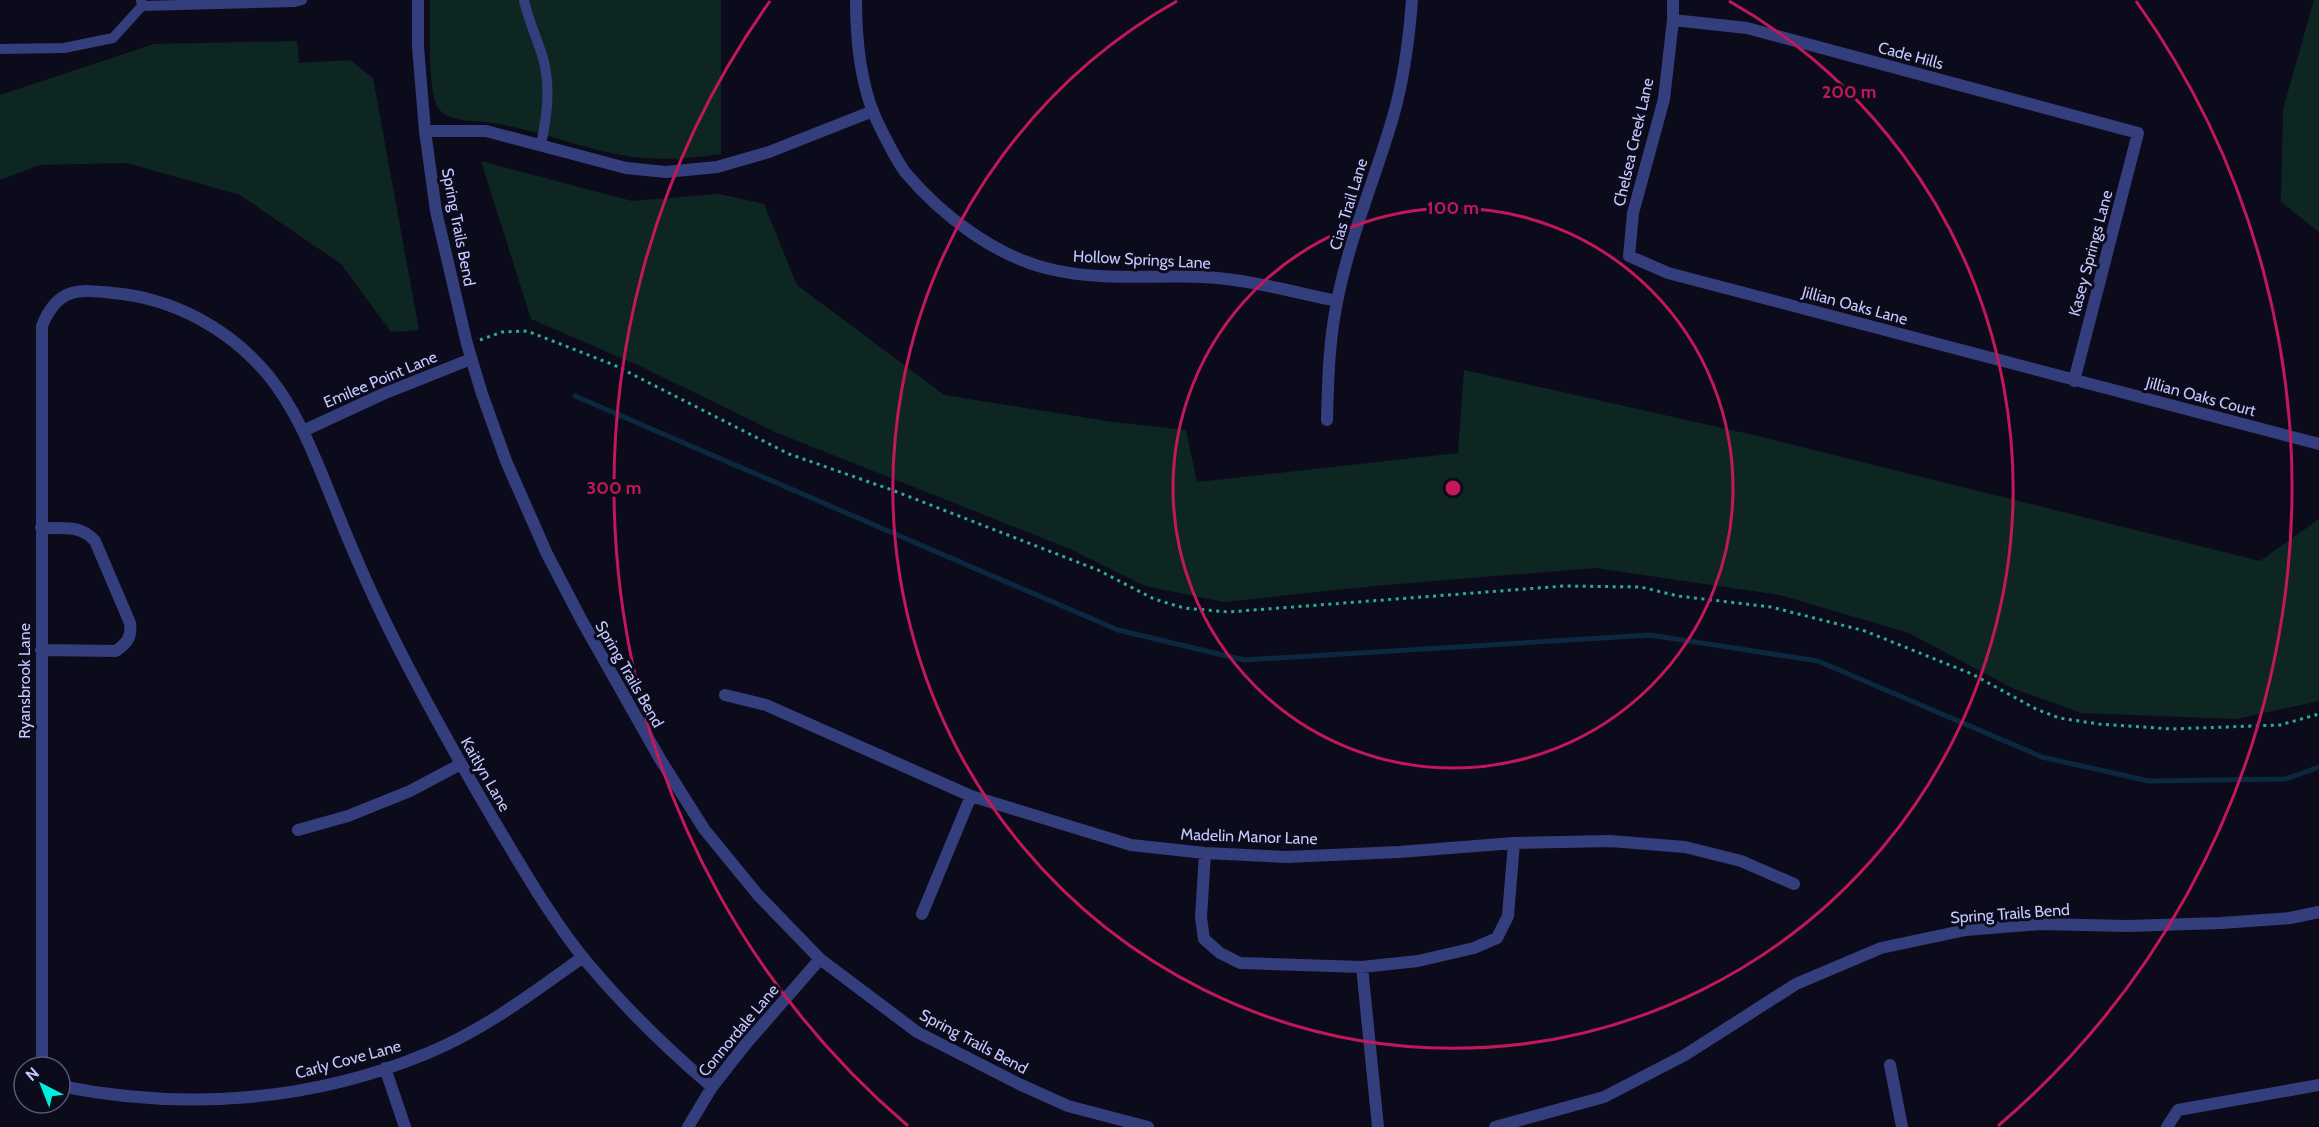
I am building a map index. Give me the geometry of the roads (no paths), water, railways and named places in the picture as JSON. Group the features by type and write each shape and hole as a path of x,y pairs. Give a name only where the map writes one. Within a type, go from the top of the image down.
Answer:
{"street":[{"name":"Spring Trails Bend","path":"418,0 418,47 425,131 436,211 471,359 506,461 546,554 582,621 660,759 704,829 758,895 820,959 917,1032 1019,1084 1068,1106 1148,1127"},
{"name":"Hollow Springs Lane","path":"856,0 861,64 873,111 904,170 972,234 1009,254 1063,272 1094,276 1204,277 1253,284 1337,301"},
{"name":"Cias Trail Lane","path":"1326,420 1328,363 1337,301 1354,237 1394,116 1409,44 1412,0"},
{"name":"Chelsea Creek Lane","path":"1629,256 1633,213 1664,99 1673,20 1673,0"},
{"name":"Cade Hills","path":"1673,20 1747,28 2138,134"},
{"path":"425,131 486,131 626,168 666,172 717,167 769,152 873,111"},
{"name":"Kasey Springs Lane","path":"2074,381 2138,134"},
{"name":"Jillian Oaks Lane","path":"1629,256 1668,273 2074,381"},
{"name":"Ryansbrook Lane","path":"42,1055 42,327 48,311 70,292 83,290 153,299 187,312 213,327 240,348 267,374 287,401 303,431"},
{"name":"Emilee Point Lane","path":"303,431 383,394 471,359"},
{"name":"Jillian Oaks Court","path":"2074,381 2319,444"},
{"name":"Kaitlyn Lane","path":"303,431 377,603 409,670 510,847 583,957 659,1042 712,1087"},
{"path":"41,528 78,529 87,532 95,540 130,623 131,634 125,644 116,651 41,650"},
{"name":"Madelin Manor Lane","path":"725,695 766,705 971,796 1131,845 1204,853 1286,856 1398,852 1514,843 1610,841 1685,847 1741,861 1794,884"},
{"path":"298,830 369,808 410,791 461,764"},
{"path":"922,914 971,796"},
{"path":"1204,853 1201,918 1204,939 1220,953 1240,963 1362,967 1418,961 1474,948 1497,938 1508,916 1514,843"},
{"name":"Spring Trails Bend","path":"1495,1127 1604,1096 1685,1055 1796,984 1881,948 1966,930 2041,924 2128,926 2221,923 2290,918 2319,912"},
{"name":"Carly Cove Lane","path":"72,1088 186,1101 235,1099 285,1093 334,1083 429,1053 482,1025 530,995 583,957"},
{"name":"Connordale Lane","path":"688,1127 712,1087 745,1045 820,959"},
{"path":"1362,967 1378,1127"},
{"path":"1890,1065 1902,1127"},
{"path":"386,1068 405,1127"},
{"path":"2167,1127 2178,1110 2319,1085"}],"lane":[{"path":"0,48 64,48 113,38 141,3 295,2 302,0"},
{"path":"524,0 543,59 548,85 548,112 541,145"}],"waterway":[{"path":"575,396 1118,630 1244,660 1650,635 1818,661 2042,757 2149,781 2286,779 2319,767"}]}
